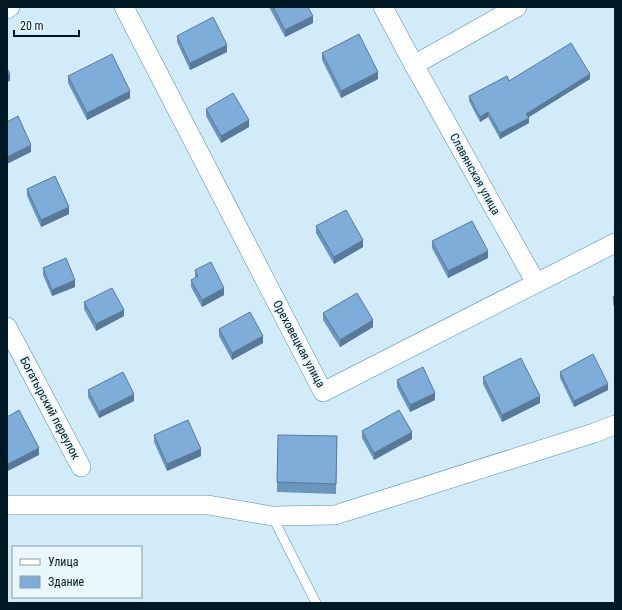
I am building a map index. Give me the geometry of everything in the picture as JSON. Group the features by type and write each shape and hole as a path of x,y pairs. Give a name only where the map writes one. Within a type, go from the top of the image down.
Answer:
{"street":[{"name":"Ореховецкая улица","path":"124,7 323,392 615,243"},
{"name":"Славянская улица","path":"383,7 414,66 536,283"},
{"path":"414,66 517,7"},
{"name":"Богатырский переулок","path":"7,327 81,467"},
{"path":"7,506 208,505 272,516 335,515 586,436 615,425"}],"lane":[{"path":"272,516 316,603"}],"building":[{"path":"273,7 308,7 313,16 285,30"},
{"path":"213,17 227,45 190,63 177,36"},
{"path":"359,34 378,72 341,91 322,53"},
{"path":"571,43 590,74 526,114 529,118 500,133 488,112 480,117 469,96 507,76 509,81"},
{"path":"112,54 130,91 87,113 68,76"},
{"path":"7,68 10,74 7,75"},
{"path":"233,93 249,120 221,136 206,109"},
{"path":"18,116 31,145 7,157 7,122"},
{"path":"55,176 69,207 41,220 27,189"},
{"path":"346,210 363,240 334,257 316,226"},
{"path":"472,221 488,251 448,271 432,241"},
{"path":"66,258 75,280 52,290 43,268"},
{"path":"211,262 224,288 202,300 191,280 198,276 195,270"},
{"path":"112,288 124,310 96,324 84,302"},
{"path":"357,293 373,320 340,340 323,313"},
{"path":"250,312 263,336 232,353 219,329"},
{"path":"593,354 608,384 574,401 560,372"},
{"path":"521,358 540,396 502,415 483,377"},
{"path":"423,367 435,393 410,405 397,380"},
{"path":"123,372 134,394 99,412 88,390"},
{"path":"19,410 39,448 8,464 7,417"},
{"path":"399,410 412,432 374,453 362,431"},
{"path":"188,420 201,449 167,464 154,435"},
{"path":"278,435 337,436 336,484 277,482"}]}
